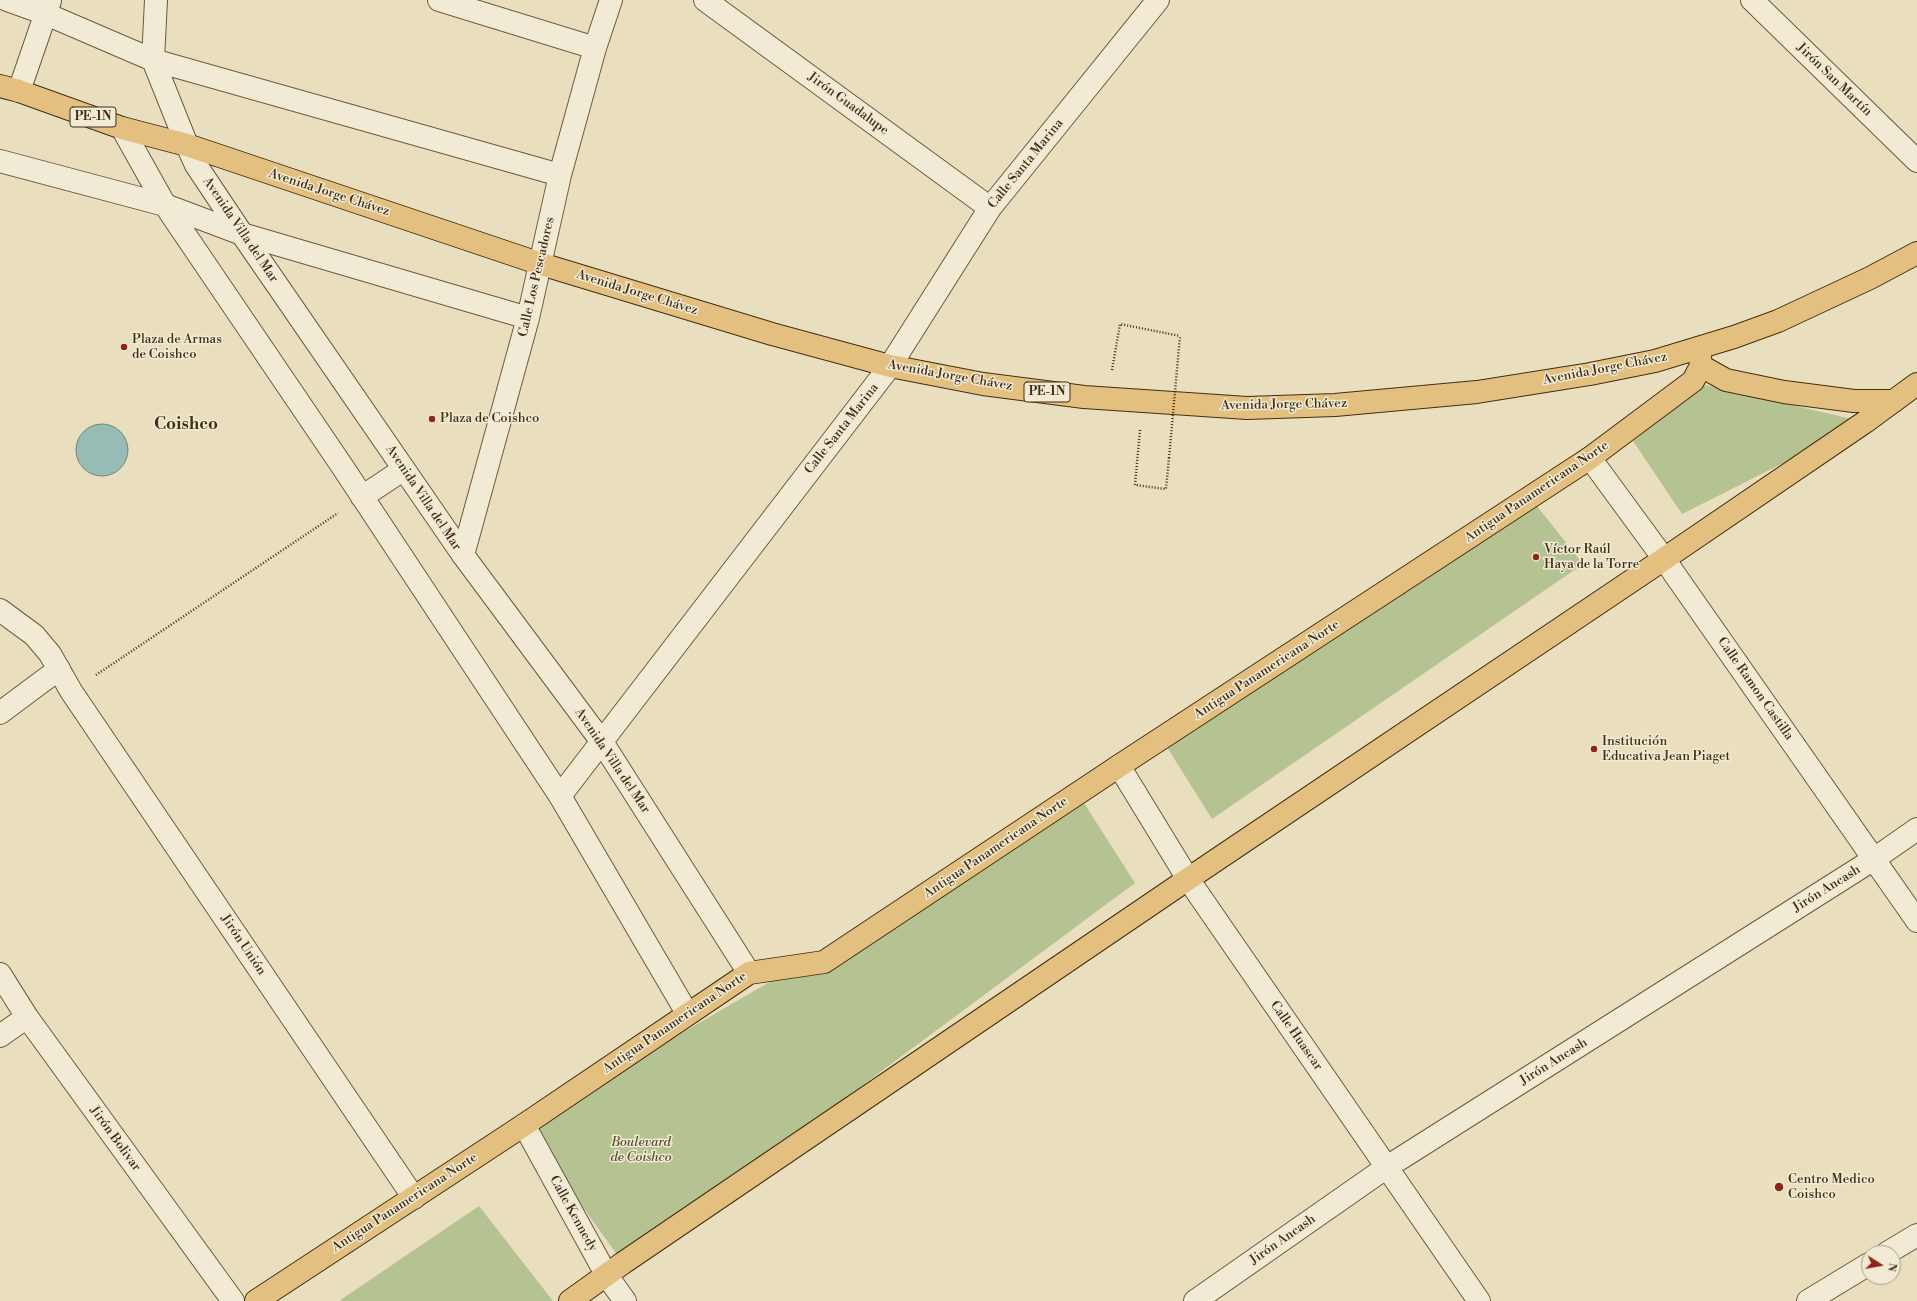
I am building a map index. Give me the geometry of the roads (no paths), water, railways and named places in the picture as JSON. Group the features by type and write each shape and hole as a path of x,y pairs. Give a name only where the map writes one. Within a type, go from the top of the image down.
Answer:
{"main road":[{"name":"Avenida Jorge Chávez","path":"9,89 122,128 187,145 541,264 772,334 890,366 983,384 1142,402 1247,408 1335,405 1421,399 1485,391 1590,374 1655,361 1700,357 1734,337 1778,321 1870,278 1917,253"},
{"path":"1700,357 1726,380 1784,392 1854,401 1894,401"},
{"name":"Antigua Panamericana Norte","path":"256,1301 524,1125 687,1013 749,973 824,962 1119,766 1590,458 1693,381 1700,357"},
{"path":"570,1301 607,1276 623,1263 1188,879 1664,559 1917,384"}],"street":[{"path":"7,0 49,7 153,60 560,175"},
{"name":"Avenida Villa del Mar","path":"156,0 153,60 196,165 462,555 602,742 749,973"},
{"path":"439,0 595,48"},
{"name":"Calle Los Pescadores","path":"462,555 528,318 560,175 595,48 611,0"},
{"name":"Jirón Guadalupe","path":"705,0 990,208"},
{"name":"Calle Santa Marina","path":"560,796 890,366 990,208 1158,0"},
{"name":"Jirón San Martín","path":"1752,0 1917,161"},
{"path":"9,89 49,7"},
{"path":"122,128 165,205 342,466 560,796 687,1013"},
{"path":"0,161 165,205 242,234 528,318"},
{"name":"Calle Ramon Castilla","path":"1590,458 1664,559 1917,921"},
{"path":"362,498 404,469"},
{"name":"Jirón Unión","path":"0,610 34,635 50,654 72,691 414,1198"},
{"path":"0,713 59,669"},
{"name":"Calle Huascar","path":"1119,766 1188,879 1479,1301"},
{"name":"Jirón Ancash","path":"1195,1301 1387,1167 1874,859 1917,829"},
{"name":"Jirón Bolivar","path":"0,974 27,1017 233,1301"},
{"path":"0,1036 27,1017"},
{"name":"Calle Kennedy","path":"524,1125 607,1276 624,1301"},
{"path":"1900,1245 1917,1234"},
{"path":"1808,1301 1861,1269"}],"water":[{"path":"97,424 107,424 121,431 128,445 128,455 121,469 107,476 97,476 87,472 80,465 76,455 76,445 80,435 87,428"}],"place":[{"name":"Plaza de Armas de Coishco","path":"124,347"},
{"name":"Plaza de Coishco","path":"432,419"},
{"name":"Víctor Raúl Haya de la Torre","path":"1536,557"},
{"name":"Institución Educativa Jean Piaget","path":"1594,749"},
{"name":"Centro Medico Coishco","path":"1779,1187"}],"district":[{"name":"Coishco","path":"186,425"}],"park label":[{"name":"Boulevard de Coishco","path":"641,1150"}]}
